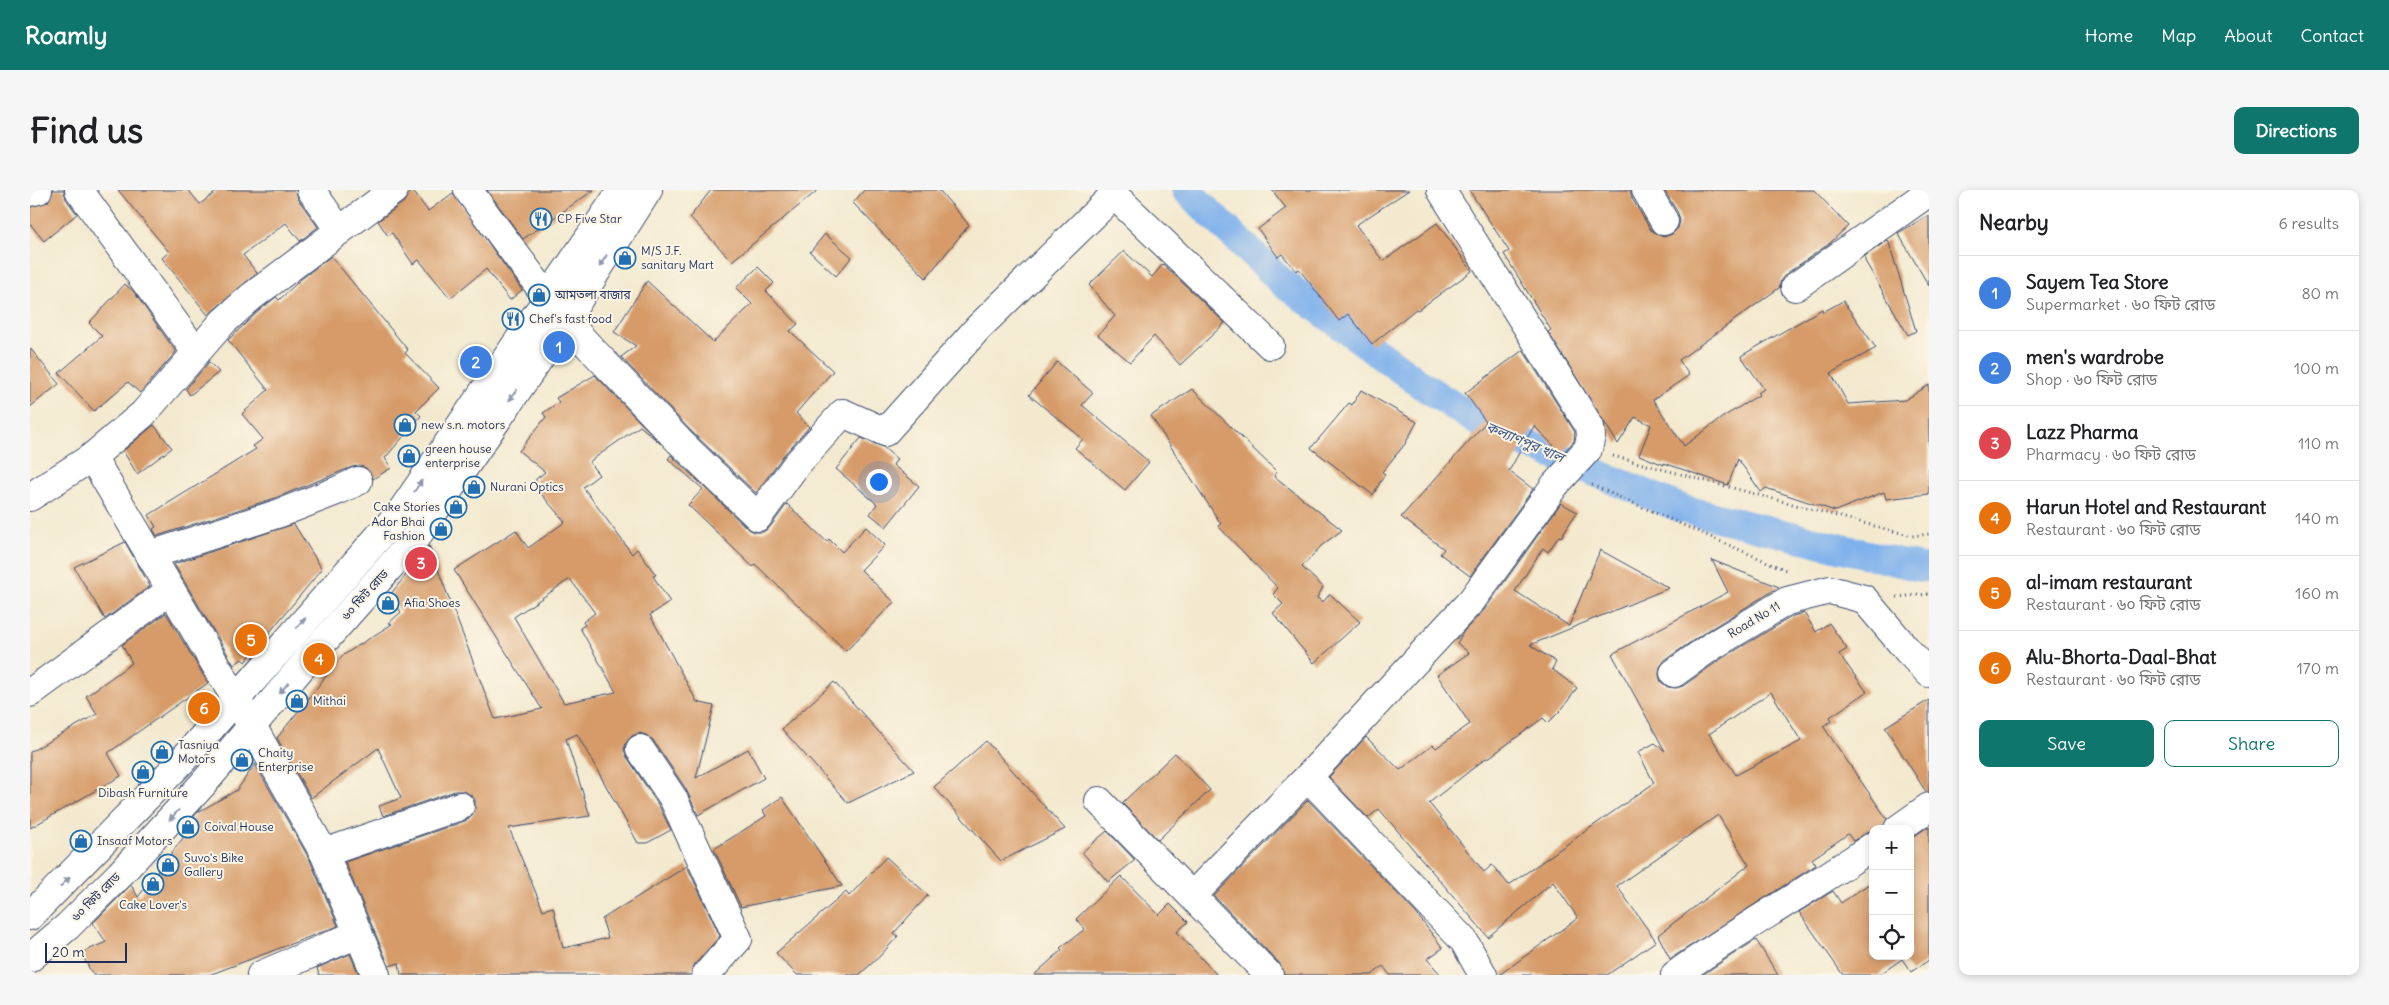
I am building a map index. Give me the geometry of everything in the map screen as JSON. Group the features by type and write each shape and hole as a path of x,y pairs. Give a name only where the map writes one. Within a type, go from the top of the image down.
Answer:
{"street":[{"path":"30,192 38,190"},
{"path":"78,190 196,352"},
{"path":"311,190 339,230"},
{"path":"30,497 92,457 143,414 223,322 251,297 394,190"},
{"path":"468,190 547,297"},
{"path":"30,916 180,763 403,509 531,319 622,190"},
{"name":"৬০ ফিট রোড","path":"30,958 68,926 120,874 203,784 310,657 417,536 558,330 648,190"},
{"path":"1193,896 1308,777 1472,600 1560,479 1588,449 1591,436 1590,427 1441,190"},
{"path":"1646,190 1664,221"},
{"path":"1795,287 1929,192"},
{"path":"531,319 558,330 758,517 796,465 842,413 885,432 978,328 1112,193 1270,345"},
{"path":"92,457 252,726 324,853 376,975"},
{"path":"150,555 280,513 358,481"},
{"path":"30,693 171,590"},
{"name":"Road No 11","path":"1674,674 1712,646 1787,601 1830,590 1864,599 1908,651 1929,672"},
{"path":"640,749 673,798 738,939 706,975"},
{"path":"180,763 203,784"},
{"path":"1308,777 1464,941 1483,975"},
{"path":"1099,801 1269,975"},
{"path":"324,853 460,806"},
{"path":"1904,825 1929,807"},
{"path":"1675,975 1714,947 1826,879 1869,849"},
{"path":"263,975 358,934"}],"path":[{"path":"1588,449 1912,536 1929,534"},
{"path":"1560,479 1830,590"}],"building":[{"path":"53,190 64,190 66,199 77,214 44,241 30,224 30,207 48,202"},
{"path":"118,190 188,190 200,204 219,190 296,190 298,199 318,227 300,241 286,223 243,255 257,273 208,315 162,258 169,252"},
{"path":"409,190 412,190 428,211 453,193 522,290 510,300 486,269 450,298 419,260 413,264 392,233 388,236 378,221 404,202"},
{"path":"487,190 594,190 523,239"},
{"path":"711,190 818,190 732,261 690,217"},
{"path":"864,190 939,190 969,225 926,278 853,203"},
{"path":"1272,190 1409,190 1356,225 1383,261 1437,223 1472,271 1418,310 1416,309 1372,344 1348,314 1339,321 1299,269 1296,271 1282,254 1278,257 1258,229 1286,208"},
{"path":"1469,190 1630,190 1632,198 1650,229 1664,237 1672,234 1678,228 1680,221 1678,213 1664,190 1814,190 1848,226 1830,243 1786,274 1781,280 1779,288 1679,360 1689,375 1653,400 1684,446 1723,417 1759,395 1758,393 1764,389 1741,356 1822,309 1823,312 1843,301 1876,348 1831,373 1848,404 1905,400 1929,385 1929,494 1886,499 1884,492 1835,511 1766,488 1761,492 1738,459 1728,485 1639,455 1651,425 1635,417 1618,444 1548,332 1551,330 1504,254 1509,251"},
{"path":"1929,215 1929,286 1898,233"},
{"path":"825,234 852,257 836,276 810,252"},
{"path":"1888,240 1916,331 1908,335 1865,261 1865,256"},
{"path":"1124,251 1152,277 1163,264 1225,323 1180,365 1154,336 1130,362 1098,335 1115,316 1089,285"},
{"path":"331,256 408,350 405,353 439,388 416,411 421,416 385,458 391,468 373,479 366,468 360,466 352,467 275,498 157,536 153,529 156,527 149,515 256,449 253,446 263,439 242,414 268,390 228,340 261,309 276,297 279,300 300,280"},
{"path":"758,267 774,283 766,291 798,324 790,331 833,371 796,413 809,427 783,456 756,493 690,430 621,357 636,346 614,332 647,281 713,342 752,304 736,288"},
{"path":"125,284 134,292 176,352 140,393 128,382 94,411 59,373 102,336 89,323"},
{"path":"30,348 59,384 30,407"},
{"path":"1523,350 1575,432 1574,441 1562,454 1534,426 1509,471 1533,489 1470,576 1440,554 1444,549 1401,517 1486,422 1465,393"},
{"path":"209,362 219,372 190,395 186,389"},
{"path":"1057,362 1093,393 1082,405 1149,462 1125,490 1075,448 1083,439 1029,395"},
{"path":"595,375 661,444 640,426 589,462 599,475 583,487 632,554 637,549 656,575 653,576 670,602 650,615 697,702 714,706 696,778 748,749 764,778 698,815 686,789 653,740 639,733 632,736 626,743 624,750 659,806 671,830 647,843 638,843 577,734 566,739 590,816 509,828 543,910 553,907 563,948 608,938 602,919 687,866 720,936 694,965 691,975 401,975 399,963 389,966 345,862 465,821 471,817 475,809 475,800 471,795 463,791 455,791 383,816 379,806 401,798 378,748 311,798 277,738 342,656 392,624 389,623 401,612 390,595 429,546 495,719 542,709 454,570 516,530 528,548 565,522 536,488 536,479 545,472 519,451 546,417 543,413 559,402 556,398","holes":["570,579 595,613 583,622 585,625 580,628 616,692 564,703 514,617"]},
{"path":"1192,389 1277,472 1274,476 1342,530 1321,546 1302,567 1323,587 1317,598 1323,602 1330,594 1360,622 1314,663 1273,613 1283,604 1273,594 1278,588 1218,526 1221,524 1151,416"},
{"path":"1361,390 1417,422 1405,444 1382,472 1385,474 1373,495 1311,448 1349,403 1352,405"},
{"path":"154,425 172,448 137,474 123,451"},
{"path":"861,438 883,447 897,459 893,465 919,486 886,527 870,514 877,504 836,469"},
{"path":"671,455 747,528 754,532 763,532 770,527 787,504 827,542 829,539 842,552 866,527 885,545 861,570 894,602 846,651 755,564 753,567 688,505 703,489 668,459"},
{"path":"1561,503 1577,512 1561,537 1559,536 1548,552 1543,548 1515,591 1569,626 1600,550 1669,588 1530,645 1556,662 1552,669 1577,688 1562,709 1548,723 1543,718 1486,758 1429,803 1484,872 1492,865 1509,885 1654,783 1638,752 1655,743 1665,751 1612,654 1728,592 1712,560 1779,587 1704,633 1665,660 1660,667 1659,675 1661,682 1668,687 1676,688 1683,686 1721,659 1793,616 1804,613 1816,632 1829,623 1847,649 1839,654 1867,692 1830,717 1832,721 1823,726 1887,819 1885,825 1869,825 1869,831 1853,841 1848,834 1812,859 1816,865 1670,959 1658,935 1749,865 1718,815 1617,886 1656,941 1607,975 1499,975 1578,918 1553,882 1488,937 1379,809 1368,818 1329,777 1366,737 1400,770 1433,745 1436,748 1470,724 1437,675 1469,653 1457,643 1464,631 1485,609","holes":["1771,692 1801,741 1736,775 1709,734"]},
{"path":"294,524 322,569 245,662 242,659 234,665 174,564"},
{"path":"125,542 150,586 105,619 74,567"},
{"path":"166,613 208,683 108,753 121,776 30,828 30,752 97,714 86,696 132,663 122,645"},
{"path":"834,682 914,771 848,803 782,729"},
{"path":"1929,700 1929,792 1926,792 1885,727"},
{"path":"986,741 1065,829 1001,861 934,787"},
{"path":"1175,753 1210,790 1158,840 1122,803"},
{"path":"255,764 310,860 338,926 209,975 93,975 81,953 106,942 93,923 131,885 138,897 183,838 180,832 198,812 237,790"},
{"path":"782,797 842,886 741,907 714,849 766,816 763,810"},
{"path":"1308,800 1415,912 1443,948 1427,959 1441,975 1390,975 1383,966 1372,975 1284,975 1280,964 1214,896"},
{"path":"1929,826 1929,960 1911,972 1903,960 1914,960 1914,836"},
{"path":"1107,831 1135,860 1108,882 1082,852"},
{"path":"886,857 928,895 894,933 898,936 859,975 797,975 776,953 846,892 849,896"},
{"path":"1121,876 1159,915 1170,904 1188,922 1177,932 1217,975 1034,975 1062,950 1060,948 1085,929 1076,919"},
{"path":"1869,884 1869,960 1901,960 1879,975 1843,975 1799,912 1833,891 1841,903"},
{"path":"1756,940 1778,975 1702,975 1732,955"},
{"path":"350,954 359,975 319,975 317,968"}],"waterway":[{"name":"কল্যাণপুর খাল","path":"1186,190 1281,281 1423,386 1486,427 1683,509 1922,568 1929,567"}],"place":[{"name":"CP Five Star","path":"541,219"},
{"name":"M/S J.F. sanitary Mart","path":"625,258"},
{"name":"আমতলা বাজার","path":"539,295"},
{"name":"Chef's fast food","path":"513,319"},
{"name":"Sayem Tea Store","path":"559,347"},
{"name":"men's wardrobe","path":"476,362"},
{"name":"new s.n. motors","path":"405,425"},
{"name":"green house enterprise","path":"409,456"},
{"name":"Nurani Optics","path":"474,487"},
{"name":"Cake Stories","path":"456,507"},
{"name":"Ador Bhai Fashion","path":"441,529"},
{"name":"Lazz Pharma","path":"421,563"},
{"name":"Afia Shoes","path":"388,603"},
{"name":"al-imam restaurant","path":"251,640"},
{"name":"Harun Hotel and Restaurant","path":"319,659"},
{"name":"Mithai","path":"297,701"},
{"name":"Alu-Bhorta-Daal-Bhat","path":"204,708"},
{"name":"Tasniya Motors","path":"162,752"},
{"name":"Chaity Enterprise","path":"242,760"},
{"name":"Dibash Furniture","path":"143,772"},
{"name":"Coival House","path":"188,827"},
{"name":"Insaaf Motors","path":"81,841"},
{"name":"Suvo's Bike Gallery","path":"168,865"},
{"name":"Cake Lover's","path":"153,884"}]}
